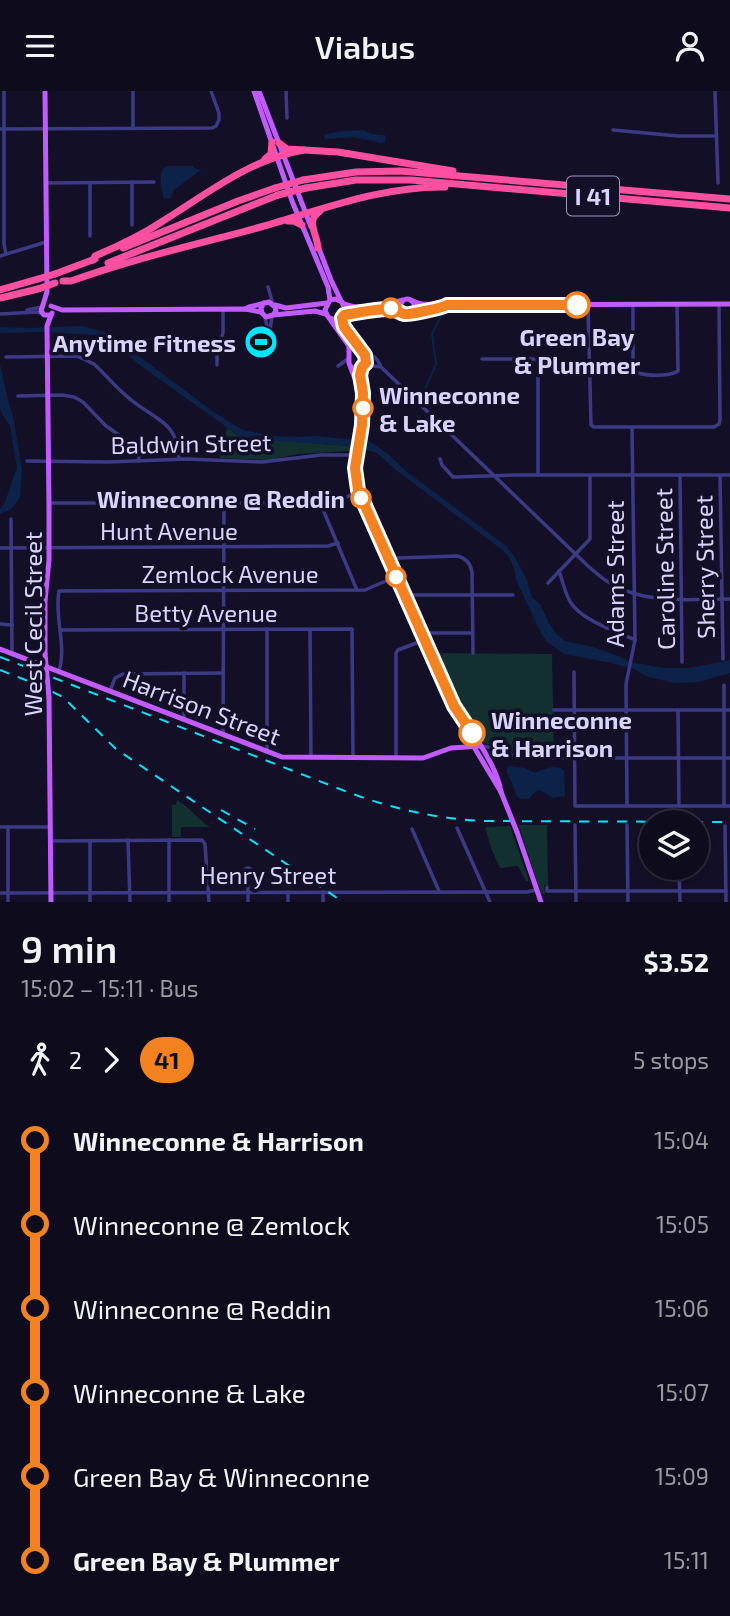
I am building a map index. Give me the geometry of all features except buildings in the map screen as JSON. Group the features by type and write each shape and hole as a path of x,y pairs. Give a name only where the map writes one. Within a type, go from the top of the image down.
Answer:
{"highway":[{"path":"261,162 271,154 275,142 287,149 347,153 470,176"},
{"path":"93,260 95,256 153,227 237,174 261,162 304,150"},
{"name":"I 41","path":"0,290 55,274 276,192 334,175 382,171 470,176 730,199"},
{"name":"I 41","path":"305,184 386,179 425,181 730,208"},
{"path":"59,282 71,281 124,263 390,191 452,187 456,184"},
{"name":"I 41","path":"0,298 59,282 276,192"},
{"path":"318,247 312,218 319,211 330,207"},
{"path":"261,227 267,228 290,221 302,225"}],"main road":[{"path":"45,91 47,330"},
{"path":"257,91 302,214 343,302 344,327 366,360 360,375 364,402 356,455 355,474 359,492 454,706 500,785 500,792 541,902"},
{"path":"302,214 302,225 329,291 328,316 349,346 358,394 358,443"},
{"path":"245,309 265,303 288,308 336,299 356,308 410,299 422,305 730,304"},
{"path":"401,311 403,300"},
{"path":"412,313 415,309 413,301"},
{"path":"263,314 261,308 265,303"},
{"path":"273,315 276,311 274,305"},
{"path":"48,309 57,306 83,310 245,309 273,315 315,311 336,320 343,316 390,308 407,314 447,305"},
{"path":"48,309 83,310"},
{"path":"47,330 50,321 48,309"},
{"name":"West Cecil Street","path":"47,330 49,547 45,654 49,698 51,902"},
{"path":"350,362 356,352 363,354"},
{"path":"350,362 357,369 365,366"},
{"name":"Harrison Street","path":"0,649 286,758 423,758 451,748 477,746"}],"street":[{"path":"4,91 2,158 6,254"},
{"path":"133,91 133,128"},
{"path":"2,129 211,128 216,126 219,120 211,91"},
{"path":"286,91 286,118"},
{"path":"715,91 718,183"},
{"path":"613,130 716,136"},
{"path":"132,182 132,225"},
{"path":"46,183 154,182"},
{"path":"90,183 90,236"},
{"path":"0,256 46,242"},
{"path":"265,303 268,287 274,305"},
{"path":"588,305 590,424 594,427 714,427 719,424 719,304"},
{"path":"633,305 634,368 635,372 642,374 674,374 678,371 677,305"},
{"path":"0,314 48,309"},
{"path":"217,365 217,351 223,333 223,310"},
{"path":"263,314 269,333 273,315"},
{"path":"363,354 371,355 378,361 381,367 603,579 616,587 655,599 730,599"},
{"path":"6,357 77,356 94,364 129,399 169,427 178,442 179,459"},
{"path":"482,359 537,359 538,475"},
{"path":"365,366 378,361"},
{"path":"365,366 381,367"},
{"path":"18,396 69,395 83,402 106,426 135,446 139,460"},
{"name":"Adams Street","path":"627,806 626,684 635,640 632,427"},
{"name":"Baldwin Street","path":"27,461 179,459 262,462 321,455 356,455"},
{"path":"440,459 453,477 730,475"},
{"path":"548,583 590,537 590,475"},
{"name":"Caroline Street","path":"680,475 682,662"},
{"name":"Sherry Street","path":"720,475 723,659"},
{"path":"49,503 335,503 359,492"},
{"path":"223,734 224,503"},
{"path":"323,503 324,512 357,590"},
{"path":"11,519 12,654"},
{"name":"Hunt Avenue","path":"0,548 328,546 338,543"},
{"path":"721,552 730,552"},
{"path":"389,561 398,558 460,557 468,563 471,569 473,653"},
{"path":"559,571 568,597 578,611 585,617 635,640"},
{"name":"Zemlock Avenue","path":"60,630 58,594 63,590 357,590 367,589 395,577"},
{"path":"404,595 513,594"},
{"path":"0,624 12,625"},
{"path":"267,629 267,752"},
{"path":"310,629 310,758"},
{"name":"Betty Avenue","path":"60,630 352,629 353,758"},
{"path":"59,671 62,656 60,630"},
{"path":"421,633 472,633"},
{"path":"396,758 396,653 424,640"},
{"path":"574,672 575,806 727,806 724,685"},
{"path":"184,673 184,720"},
{"path":"110,691 115,678 121,674 223,673"},
{"path":"678,709 679,806"},
{"path":"554,710 730,710"},
{"name":"Harrison Street","path":"477,746 495,748 520,758 727,758"},
{"path":"575,825 576,902"},
{"path":"627,825 628,902"},
{"path":"725,826 726,902"},
{"path":"0,827 50,827"},
{"path":"8,827 8,902"},
{"path":"457,828 490,902"},
{"path":"412,829 439,891"},
{"path":"50,841 199,839 205,844 209,902"},
{"path":"89,840 90,902"},
{"path":"128,840 130,902"},
{"path":"169,840 169,902"},
{"path":"248,877 248,902"},
{"path":"680,880 680,902"},
{"path":"547,887 547,891 726,891"},
{"name":"Henry Street","path":"0,893 536,890"},
{"path":"288,892 288,902"},
{"path":"323,892 323,902"}],"green space":[{"path":"227,428 249,439 352,446 352,451 298,454 269,460 220,458"},
{"path":"435,653 552,654 554,755 520,755 483,743 456,703"},
{"path":"177,800 210,827 181,827 181,837 172,837 172,805 176,805"},
{"path":"519,825 547,825 548,885 544,885 545,894 541,894"},
{"path":"510,826 529,881 526,881 518,866 500,868 491,848 485,827"}],"water":[{"path":"363,130 386,136 385,142 354,137 325,139 324,135 340,131"},
{"path":"193,166 201,170 174,190 171,198 164,198 161,175 163,168"},
{"path":"81,326 108,333 239,428 275,436 315,436 369,441 505,545 526,578 532,597 540,604 557,635 565,641 593,647 630,662 663,668 689,668 730,660 730,673 698,682 675,683 648,677 634,669 564,654 547,642 541,633 516,580 509,557 377,453 352,446 259,440 239,436 109,341 96,335 0,333 0,327"},
{"path":"0,364 13,416 22,470 20,498 11,509 0,514 17,468 10,426 0,408"},
{"path":"507,767 535,773 544,769 561,768 564,771 565,796 553,798 538,791 529,799 520,799 507,773"}],"waterway":[{"path":"419,398 436,364 432,334 443,312"}],"railway":[{"path":"0,657 350,793 416,812 484,821 730,822"},
{"path":"0,670 63,697 116,749 343,902"},
{"path":"221,810 255,829"}],"bus line":[{"name":"41","path":"472,733 454,706 358,490 355,468 364,402 360,375 366,360 344,327 342,318 344,315 390,308 409,314 447,305 577,305"}],"place":[{"name":"Green Bay & Plummer","path":"577,305"},
{"name":"Anytime Fitness","path":"261,342"},
{"name":"Winneconne & Lake","path":"363,408"},
{"name":"Winneconne @ Reddin","path":"361,498"},
{"name":"Winneconne & Harrison","path":"472,733"}]}
